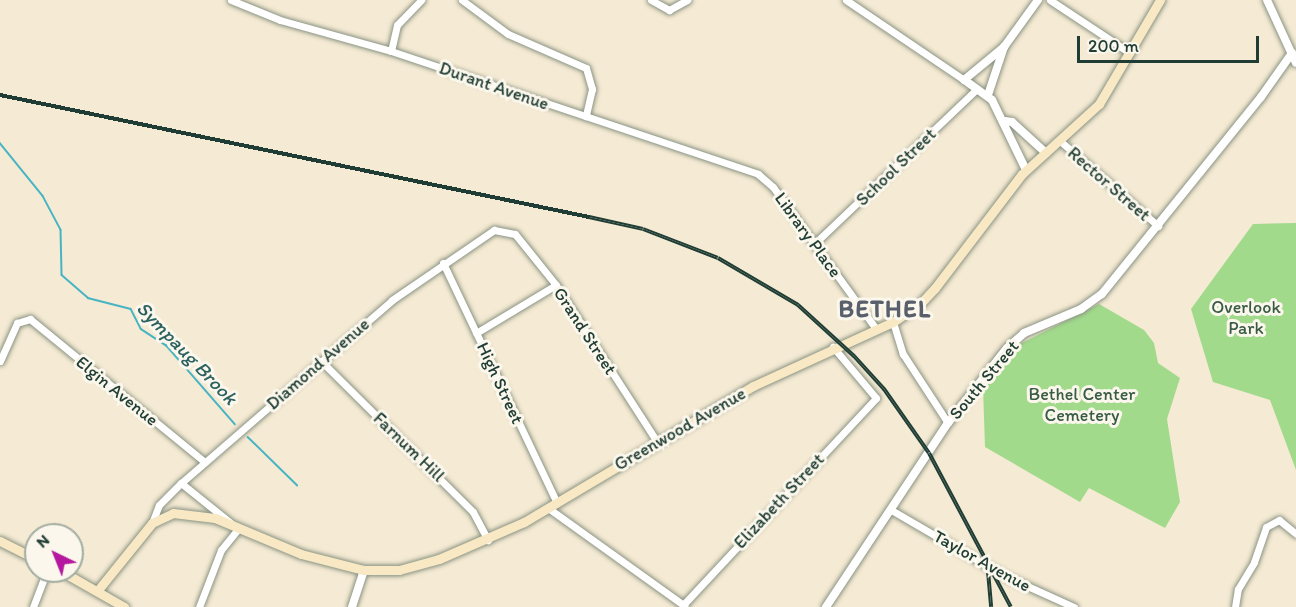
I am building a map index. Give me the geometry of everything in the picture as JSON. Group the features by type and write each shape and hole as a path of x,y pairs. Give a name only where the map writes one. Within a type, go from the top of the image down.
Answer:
{"main road":[{"name":"Greenwood Avenue","path":"152,523 173,513 186,512 238,529 301,554 364,570 418,566 488,540 553,505 753,386 893,322 920,304 935,288 1026,170 1099,104 1160,0"},
{"path":"98,590 152,523"},
{"path":"0,541 24,553"},
{"path":"84,583 124,607"}],"street":[{"name":"Durant Avenue","path":"231,0 280,20 391,51 758,174"},
{"path":"391,51 397,25 421,0"},
{"path":"462,0 508,34 586,68 592,89 586,116"},
{"path":"651,0 669,9 687,0"},
{"path":"846,0 988,95 1005,121 1004,126 1026,170"},
{"path":"964,80 1004,46 1038,0"},
{"path":"1050,0 1130,53"},
{"path":"1268,0 1296,63"},
{"path":"988,95 1004,46"},
{"name":"South Street","path":"826,607 892,511 948,423 1007,348 1024,333 1082,309 1102,294 1158,226 1292,53"},
{"name":"School Street","path":"814,244 977,89"},
{"path":"1005,121 1012,122 1046,153"},
{"name":"Rector Street","path":"1060,141 1158,226"},
{"name":"Library Place","path":"758,174 773,187 876,329"},
{"name":"Diamond Avenue","path":"152,523 159,505 181,483 397,295 494,230 504,229"},
{"name":"Grand Street","path":"504,229 515,234 556,285 657,442"},
{"name":"High Street","path":"443,263 553,505"},
{"path":"476,333 556,285"},
{"name":"Elgin Avenue","path":"0,361 17,323 30,319 205,462"},
{"path":"893,322 903,354 948,423"},
{"name":"Elizabeth Street","path":"685,606 876,398 833,348"},
{"name":"Farnum Hill","path":"321,361 473,512 488,540"},
{"path":"181,483 238,529 221,550 199,607"},
{"path":"553,505 685,606"},
{"name":"Taylor Avenue","path":"892,511 1002,575 1074,607"},
{"path":"1235,607 1238,589 1254,562 1266,527 1279,520 1296,534"},
{"path":"352,607 364,570"},
{"path":"33,607 42,583"}],"green space":[{"name":"Overlook Park","path":"1296,223 1296,470 1270,400 1213,382 1191,309 1253,224"},
{"name":"Bethel Center Cemetery","path":"1099,304 1144,330 1154,343 1158,363 1180,378 1167,419 1180,502 1165,528 1089,488 1080,502 985,447 983,388 1018,345"}],"waterway":[{"name":"Sympaug Brook","path":"0,143 43,196 61,230 62,275 88,298 131,309 141,329 166,345 235,424"},
{"name":"Sympaug Brook","path":"248,437 297,485"}],"railway":[{"path":"0,95 643,229 718,258 798,305 854,356 884,389 929,453 1011,607"},
{"path":"988,571 991,607"}],"district":[{"name":"BETHEL","path":"885,309"}]}
